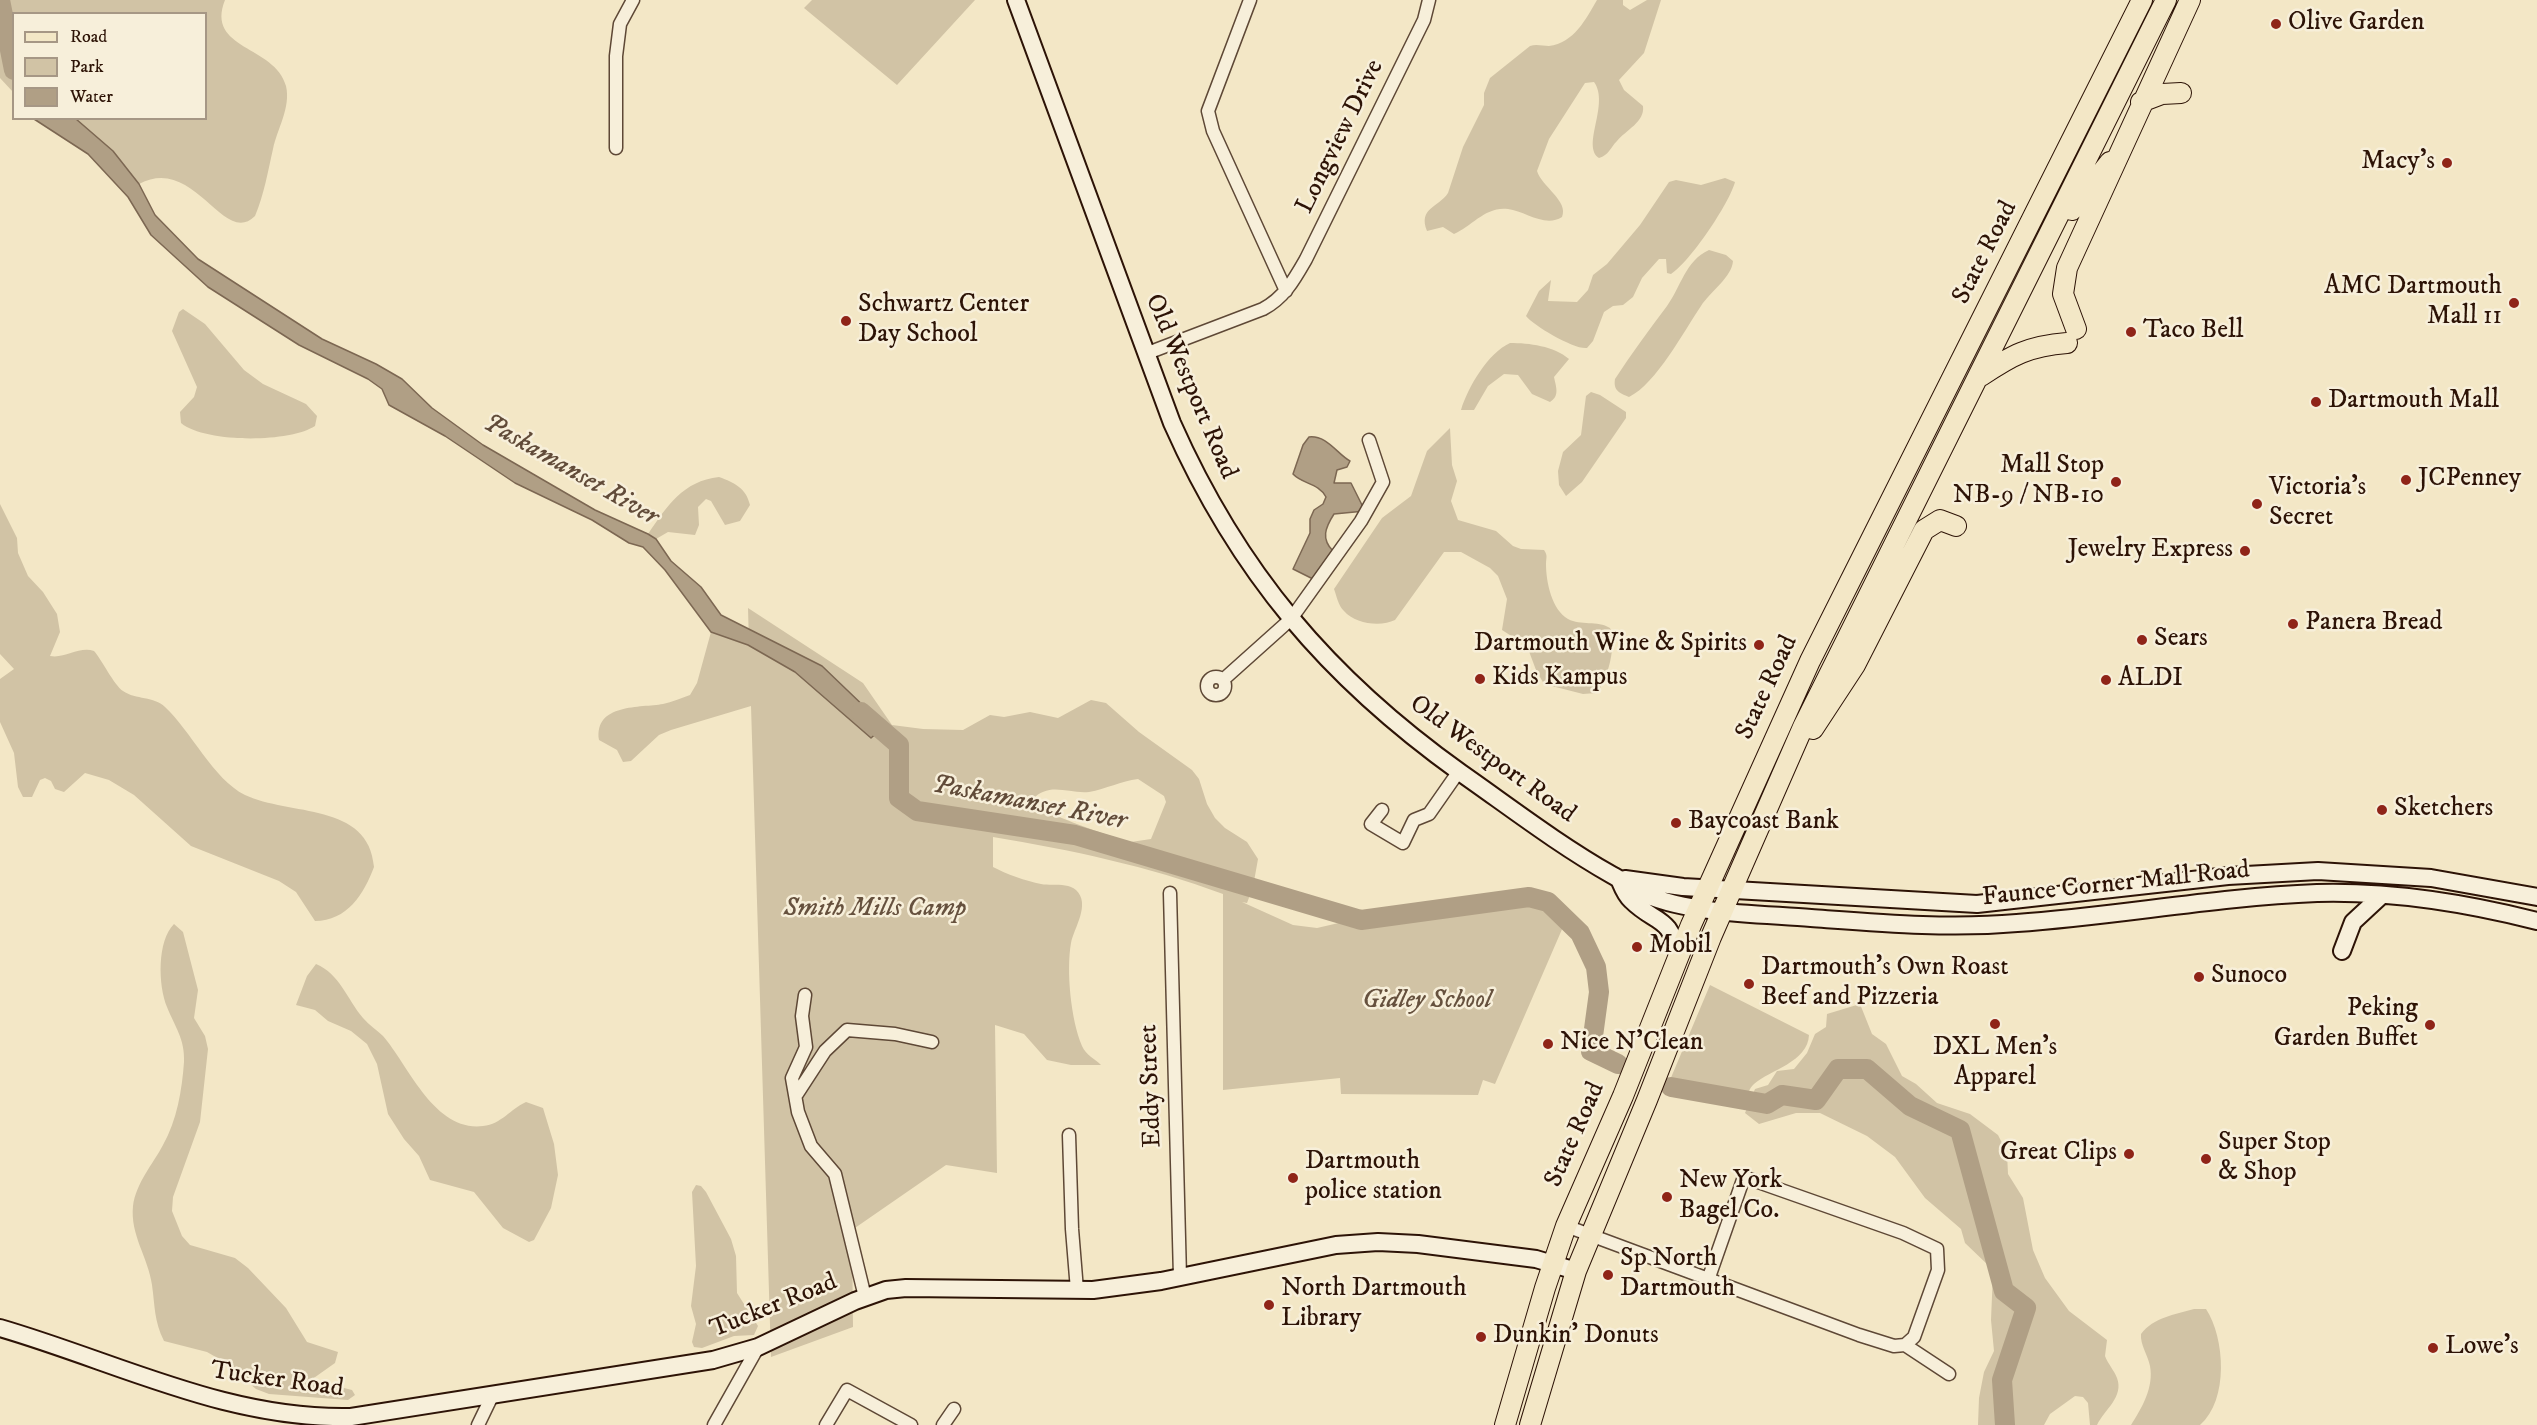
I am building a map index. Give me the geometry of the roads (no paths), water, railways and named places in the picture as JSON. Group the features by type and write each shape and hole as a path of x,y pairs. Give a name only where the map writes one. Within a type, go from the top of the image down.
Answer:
{"main road":[{"name":"Old Westport Road","path":"1016,0 1172,423 1200,482 1252,569 1291,619 1348,682 1459,771 1576,854 1618,878 1703,898"},
{"name":"State Road","path":"1505,1425 1552,1263 1703,898 1810,660 2142,0"},
{"name":"State Road","path":"1530,1425 1576,1271 1723,910 1789,762 1839,654 2049,240 2166,0"},
{"path":"1979,378 2012,355 2071,336 2065,304 2064,276 2141,102 2190,0"},
{"path":"2141,102 2162,94 2181,93 2162,60"},
{"path":"2049,240 2122,146"},
{"path":"1789,762 1850,674 1924,530 1940,520 1956,526"},
{"name":"Faunce Corner Mall Road","path":"1703,898 1732,890 1977,904 2228,876 2318,871 2432,878 2537,897"},
{"path":"1618,878 1629,899 1668,926 1678,956"},
{"name":"Faunce Corner Mall Road","path":"1703,898 1723,910 1900,924 1976,925 2019,923 2276,895 2321,893 2381,896 2463,905 2537,921"},
{"path":"2342,951 2353,922 2381,896"},
{"name":"Tucker Road","path":"0,1328 184,1392 234,1404 334,1418 368,1416 713,1360 758,1347 865,1297 886,1290 920,1287 1077,1290 1125,1286 1336,1245 1378,1242 1418,1244 1552,1263 1576,1271"}],"street":[{"path":"616,148 616,56 620,24 633,0"},
{"path":"1250,0 1208,111 1213,131 1286,291"},
{"name":"Longview Drive","path":"1145,354 1263,309 1275,303 1286,291 1306,259 1424,20 1429,0"},
{"path":"1224,679 1291,619 1361,521 1383,482 1369,440"},
{"path":"1382,810 1371,824 1403,843 1414,820 1429,814 1459,771"},
{"name":"Eddy Street","path":"1170,893 1180,1277"},
{"path":"805,995 802,1016 806,1047 792,1078 798,1112 811,1146 835,1173 865,1297"},
{"path":"796,1094 825,1051 848,1030 895,1034 932,1042"},
{"path":"1069,1135 1071,1229 1077,1290"},
{"path":"1708,1280 1744,1178 1903,1233 1933,1246 1938,1252 1938,1270 1914,1336 1905,1345"},
{"path":"1566,1226 1708,1280 1894,1346 1905,1345 1948,1374"},
{"path":"714,1425 758,1347"},
{"path":"826,1425 847,1390 911,1425"},
{"path":"478,1425 493,1394"},
{"path":"944,1425 954,1409"}],"water":[{"path":"36,120 77,120 113,151 139,184 155,215 198,259 322,339 402,379 432,408 483,445 595,510 656,539 671,561 701,587 721,615 822,666 872,714 887,724 871,738 795,672 748,645 711,632 665,570 643,547 629,543 592,520 515,483 445,436 389,405 382,389 368,379 299,345 208,287 151,235 128,197 88,154"},
{"path":"1309,437 1321,439 1350,461 1347,467 1337,470 1334,483 1351,483 1365,511 1334,514 1326,533 1327,542 1333,551 1313,579 1293,569 1310,533 1310,519 1314,510 1323,504 1326,497 1315,486 1293,474 1303,445"}],"waterway":[{"name":"Paskamanset River","path":"0,0 12,60"},
{"name":"Paskamanset River","path":"861,712 899,745 899,798 917,811 1075,835 1361,920 1529,897 1548,902 1580,933 1596,967 1599,992 1591,1051 1618,1064"},
{"name":"Paskamanset River","path":"1671,1087 1767,1104 1782,1095 1816,1100 1838,1069 1867,1069 1910,1106 1960,1130 2004,1291 2026,1308 2002,1380 2005,1425"}],"place":[{"name":"Olive Garden","path":"2276,24"},
{"name":"Macy's","path":"2447,163"},
{"name":"AMC Dartmouth Mall 11","path":"2514,303"},
{"name":"Schwartz Center Day School","path":"846,321"},
{"name":"Taco Bell","path":"2131,332"},
{"name":"Dartmouth Mall","path":"2316,402"},
{"name":"JCPenney","path":"2406,480"},
{"name":"Mall Stop NB-9 / NB-10","path":"2116,482"},
{"name":"Victoria's Secret","path":"2257,504"},
{"name":"Jewelry Express","path":"2245,551"},
{"name":"Panera Bread","path":"2293,624"},
{"name":"Sears","path":"2142,640"},
{"name":"Dartmouth Wine & Spirits","path":"1759,645"},
{"name":"Kids Kampus","path":"1480,679"},
{"name":"ALDI","path":"2106,680"},
{"name":"Sketchers","path":"2382,810"},
{"name":"Baycoast Bank","path":"1676,823"},
{"name":"Mobil","path":"1637,947"},
{"name":"Sunoco","path":"2199,977"},
{"name":"Dartmouth's Own Roast Beef and Pizzeria","path":"1749,984"},
{"name":"DXL Men's Apparel","path":"1995,1024"},
{"name":"Peking Garden Buffet","path":"2430,1025"},
{"name":"Nice N'Clean","path":"1548,1044"},
{"name":"Great Clips","path":"2129,1154"},
{"name":"Super Stop & Shop","path":"2206,1159"},
{"name":"Dartmouth police station","path":"1293,1178"},
{"name":"New York Bagel Co.","path":"1667,1197"},
{"name":"Sp North Dartmouth","path":"1608,1275"},
{"name":"North Dartmouth Library","path":"1269,1305"},
{"name":"Dunkin' Donuts","path":"1481,1337"},
{"name":"Lowe's","path":"2433,1348"}],"park label":[{"name":"Smith Mills Camp","path":"875,910"},
{"name":"Gidley School","path":"1427,1002"}]}
